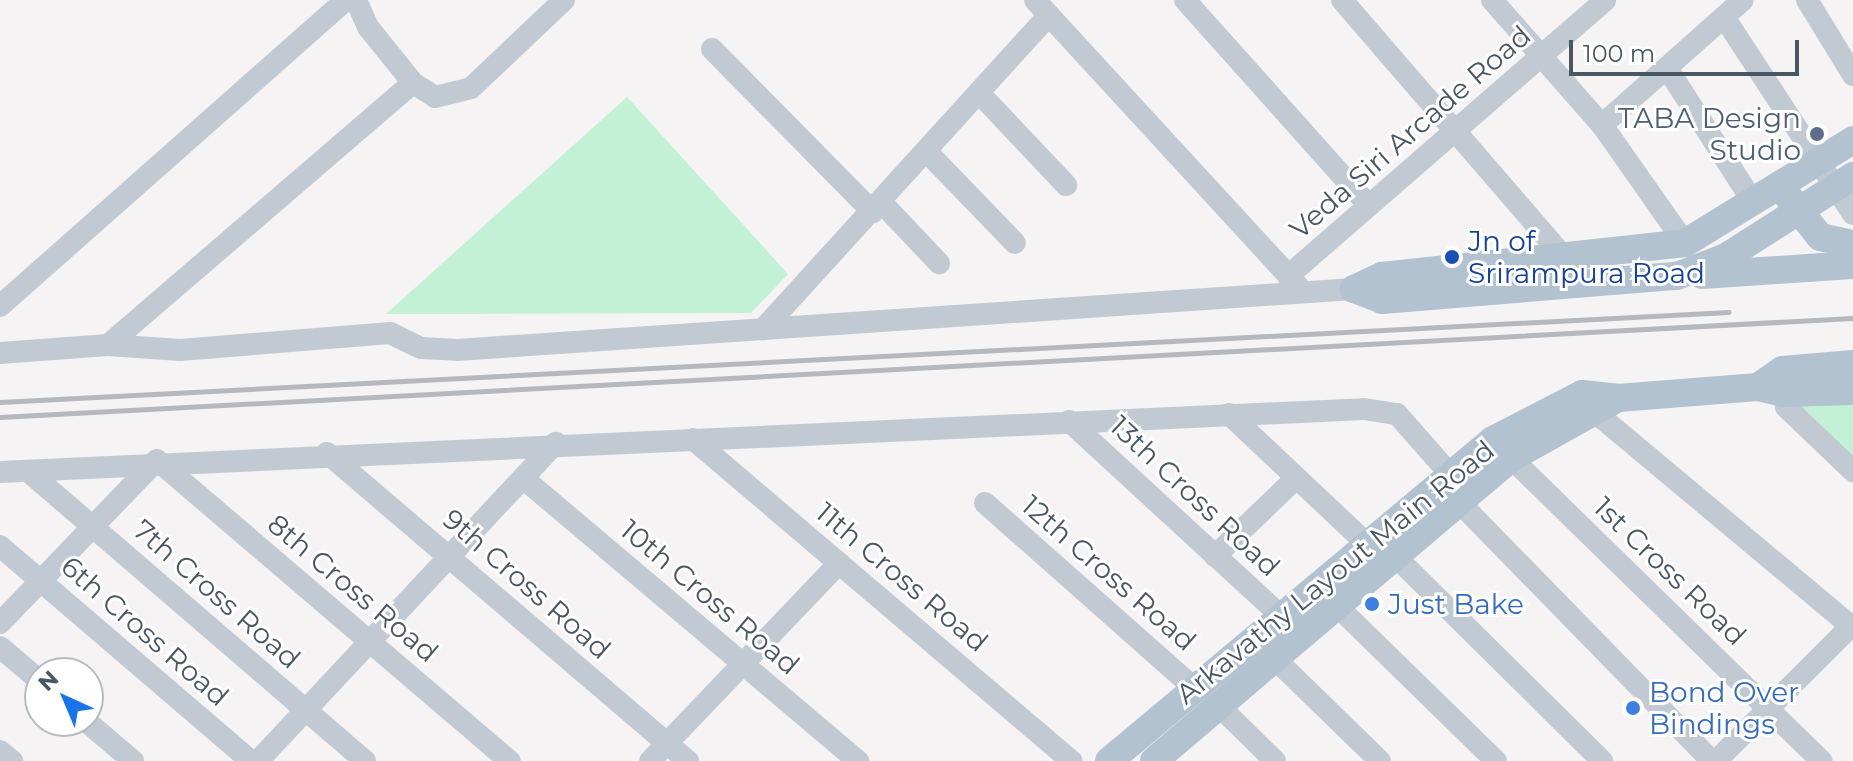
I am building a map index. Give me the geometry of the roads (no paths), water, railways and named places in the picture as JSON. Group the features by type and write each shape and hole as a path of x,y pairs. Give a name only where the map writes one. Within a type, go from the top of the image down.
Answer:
{"main road":[{"path":"1382,288 1565,258 1685,243 1853,140"},
{"path":"1677,276 1726,257 1844,182"},
{"path":"1780,185 1820,237 1853,244"},
{"path":"1354,289 1677,276 1853,265"},
{"path":"1584,402 1774,383 1853,364"},
{"path":"1774,383 1853,391"},
{"name":"Arkavathy Layout Main Road","path":"1154,761 1393,554 1584,402"},
{"name":"Arkavathy Layout Main Road","path":"1109,761 1449,473 1584,402"},
{"path":"1449,473 1459,502"}],"street":[{"path":"0,306 346,0"},
{"path":"356,0 368,27 413,83 435,97 471,88 564,0"},
{"path":"1185,0 1369,206"},
{"path":"1342,0 1565,258"},
{"path":"1492,0 1602,125 1685,243"},
{"path":"1602,125 1743,0"},
{"path":"1807,0 1853,75"},
{"name":"Veda Siri Arcade Road","path":"1288,276 1544,58 1599,2"},
{"path":"763,329 981,95 1040,4 1307,296"},
{"path":"1724,17 1816,161 1844,182 1853,214"},
{"path":"712,49 939,263"},
{"path":"1667,68 1753,202"},
{"path":"108,345 413,83"},
{"path":"981,95 1066,185"},
{"path":"928,153 1015,243"},
{"path":"0,353 108,345 180,350 390,333 421,348 457,350 1307,296 1354,289"},
{"path":"1774,383 1786,407 1853,471"},
{"path":"1459,502 1714,761 1852,627 1584,402"},
{"path":"0,472 157,460 1364,409 1397,414 1449,473"},
{"path":"1229,414 1366,543"},
{"name":"13th Cross Road","path":"1069,421 1280,615"},
{"name":"11th Cross Road","path":"693,439 1072,761"},
{"path":"258,761 556,443"},
{"name":"9th Cross Road","path":"327,453 688,761"},
{"name":"1st Cross Road","path":"1511,458 1822,761"},
{"path":"0,623 157,460"},
{"name":"8th Cross Road","path":"157,460 510,761"},
{"name":"7th Cross Road","path":"29,472 365,761"},
{"name":"10th Cross Road","path":"523,478 858,761"},
{"path":"1215,556 1296,478"},
{"name":"12th Cross Road","path":"985,503 1193,687"},
{"name":"6th Cross Road","path":"0,546 251,761"},
{"path":"1393,554 1602,761"},
{"path":"650,761 839,563"},
{"path":"1335,604 1496,761"},
{"path":"0,647 24,667"},
{"path":"1273,657 1380,761"},
{"path":"1218,705 1275,761"},
{"path":"104,736 133,761"},
{"path":"0,751 12,761"}],"railway":[{"path":"0,402 1729,312"},
{"path":"0,417 1853,318"}],"place":[{"name":"TABA Design Studio","path":"1817,134"},
{"name":"Jn of Srirampura Road","path":"1452,257"},
{"name":"Just Bake","path":"1372,604"},
{"name":"Bond Over Bindings","path":"1633,708"}]}
